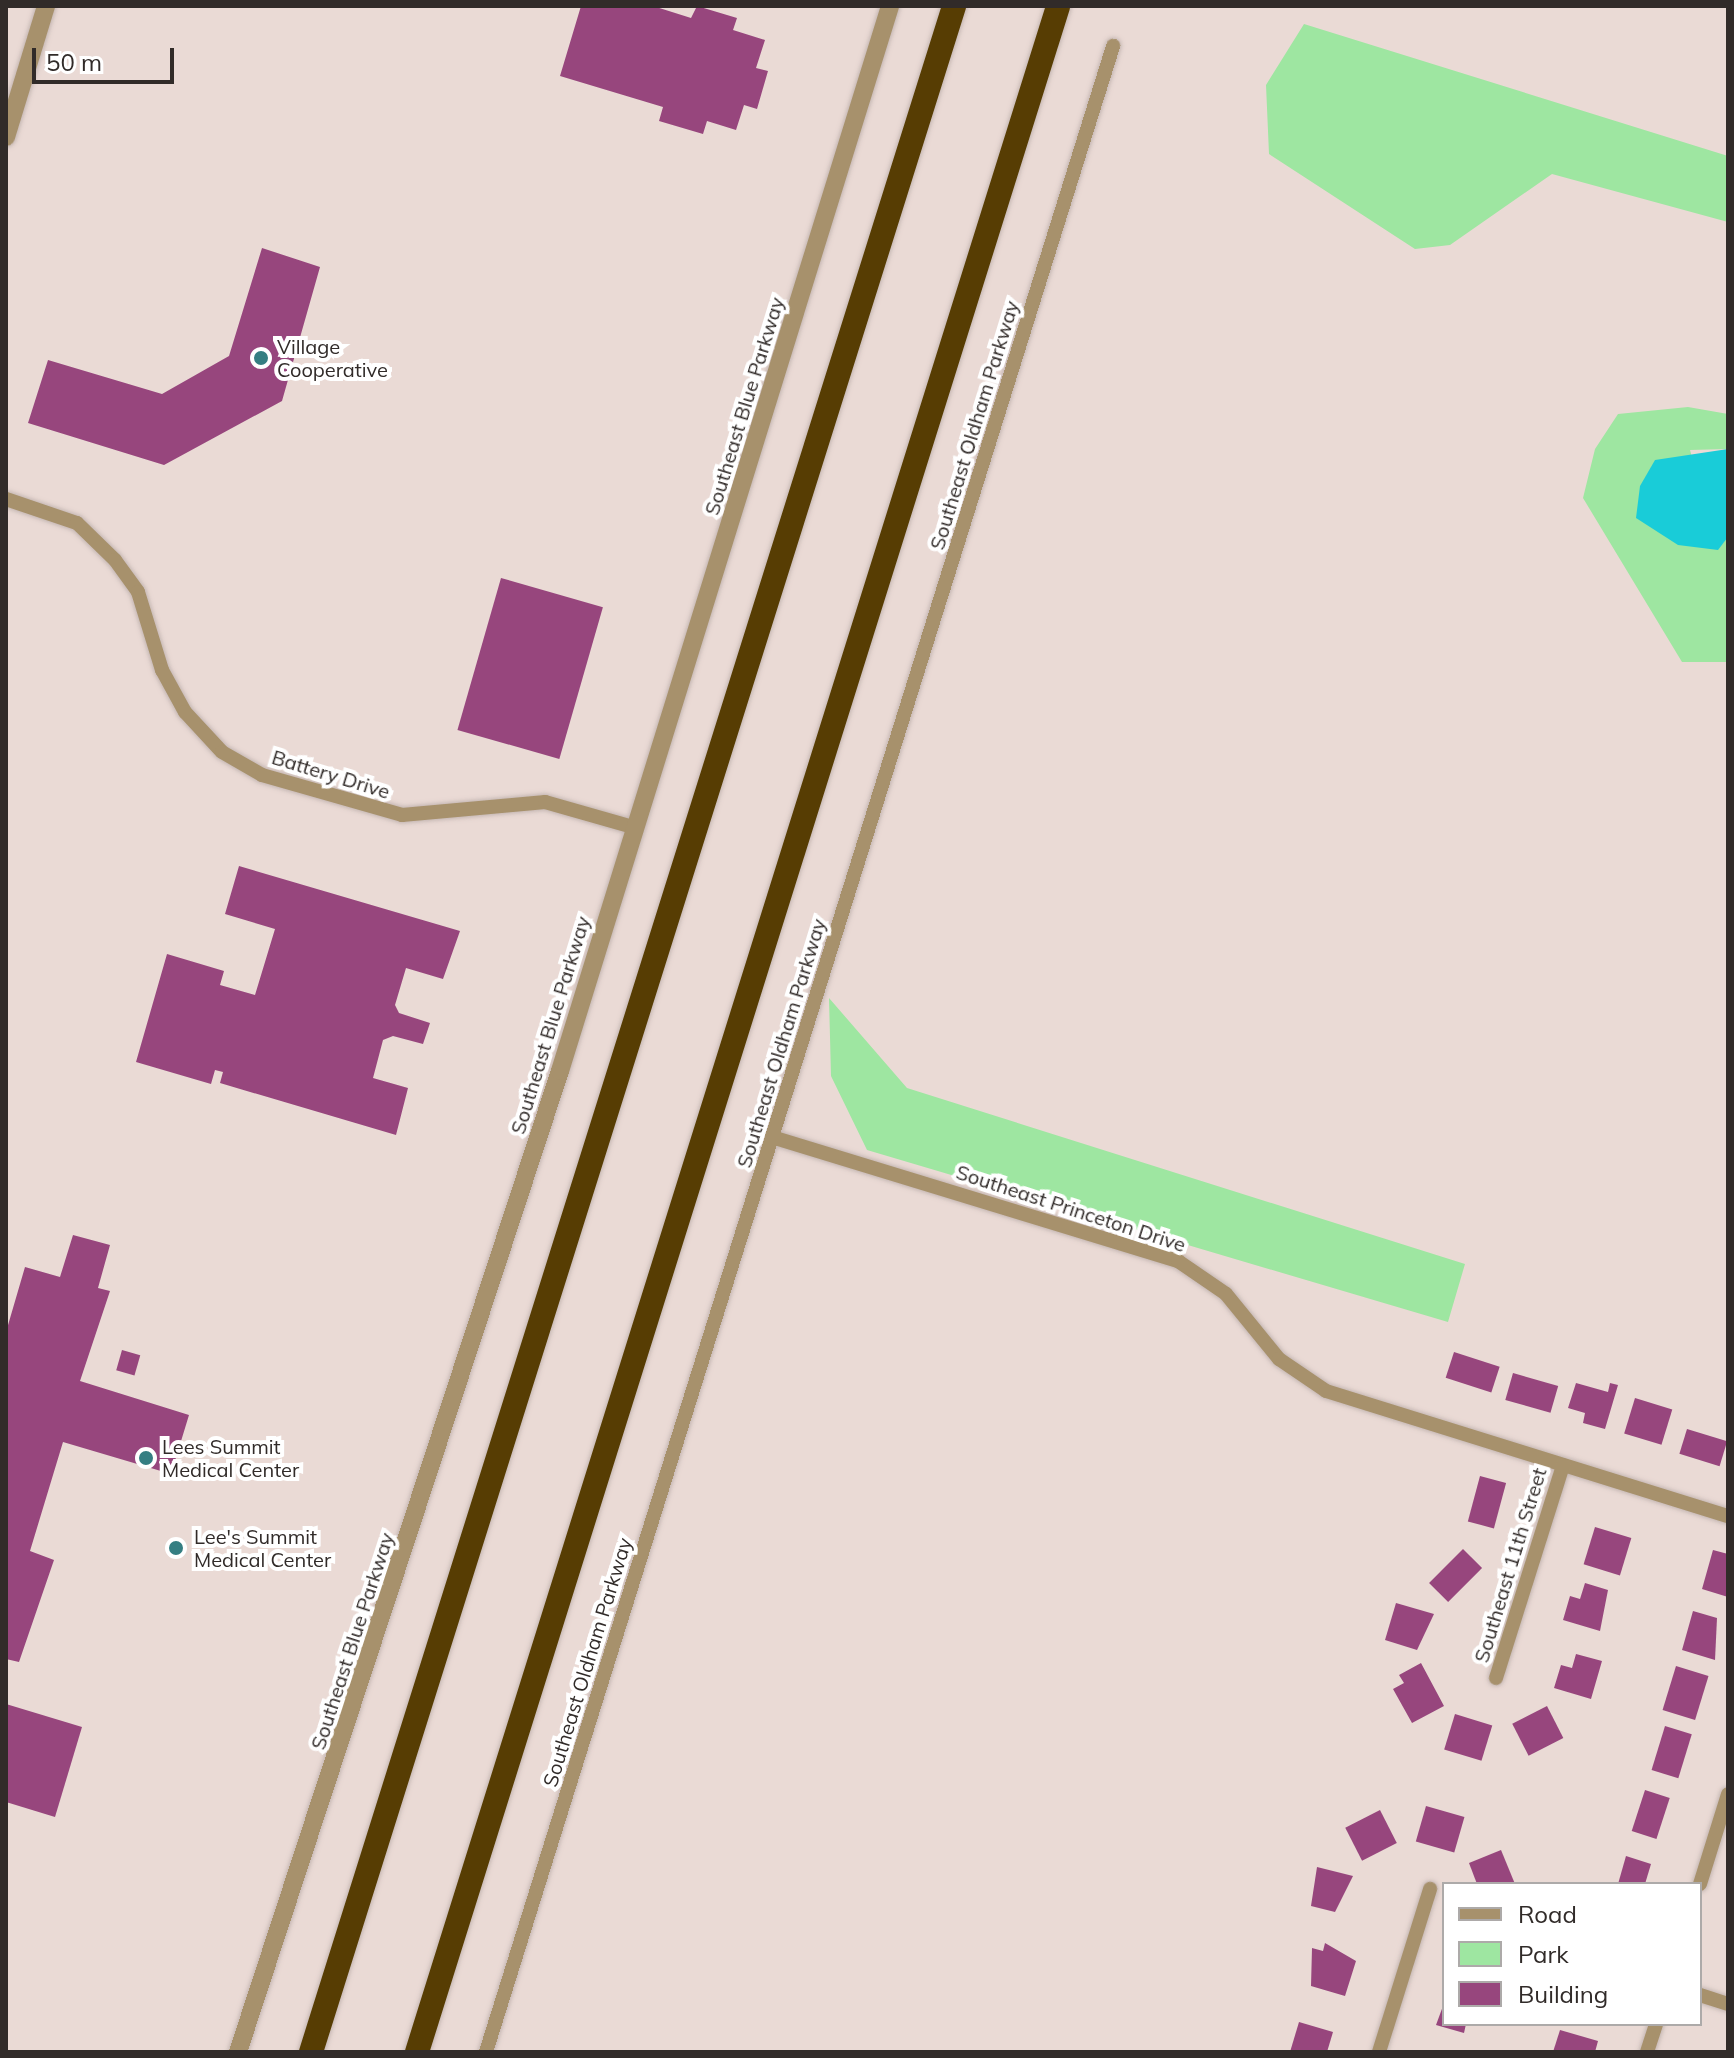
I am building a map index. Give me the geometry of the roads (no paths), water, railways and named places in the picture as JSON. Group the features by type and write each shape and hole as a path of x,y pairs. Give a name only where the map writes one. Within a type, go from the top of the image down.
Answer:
{"highway":[{"path":"311,2052 954,6"},
{"path":"417,2052 1058,6"}],"street":[{"path":"6,137 46,6"},
{"name":"Southeast Blue Parkway","path":"238,2052 636,828 890,6"},
{"name":"Southeast Oldham Parkway","path":"486,2052 1113,46"},
{"name":"Battery Drive","path":"6,499 77,523 115,560 138,592 162,670 185,712 222,752 262,775 402,815 545,802 636,828"},
{"name":"Southeast Princeton Drive","path":"772,1137 1178,1261 1226,1294 1302,1379 1728,1516"},
{"name":"Southeast 11th Street","path":"1496,1678 1563,1465"},
{"path":"1701,1882 1728,1794"},
{"path":"1379,2052 1430,1889"},
{"path":"1702,1996 1728,2004"},
{"path":"1647,2052 1655,2026"}],"water":[{"path":"1728,449 1728,537 1718,550 1678,545 1636,518 1640,486 1655,460"}],"place":[{"name":"Village Cooperative","path":"261,358"},
{"name":"Lees Summit Medical Center","path":"146,1458"},
{"name":"Lee's Summit Medical Center","path":"176,1548"}]}
